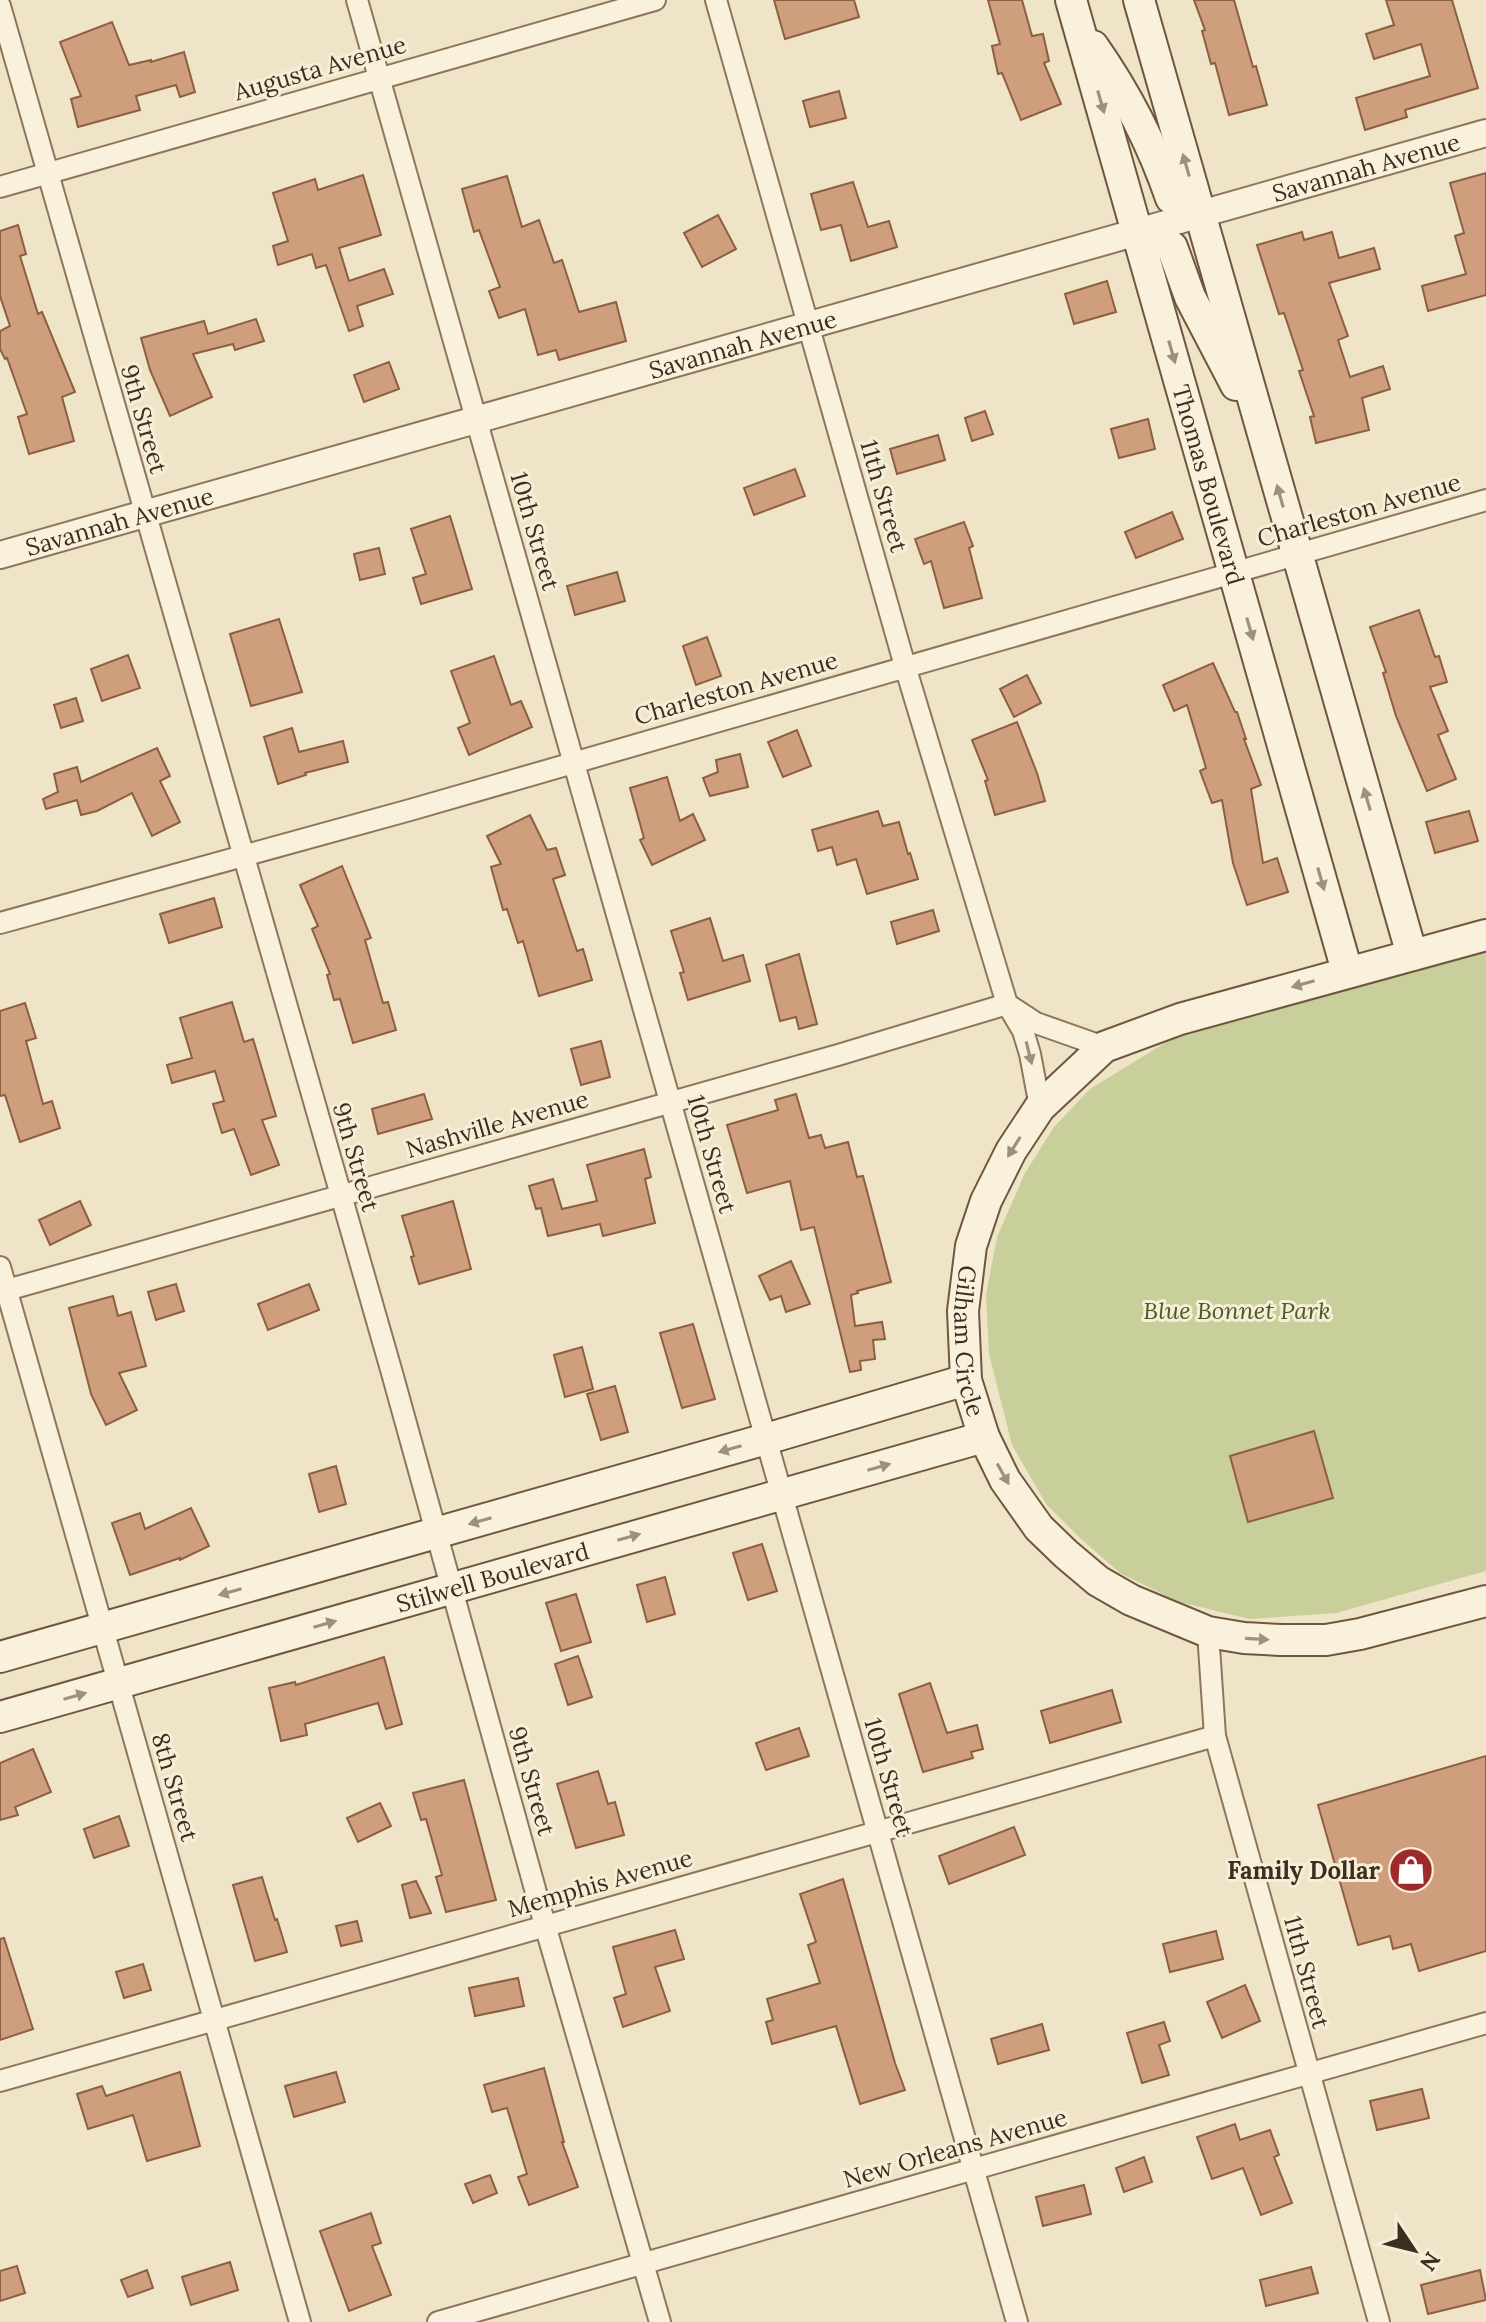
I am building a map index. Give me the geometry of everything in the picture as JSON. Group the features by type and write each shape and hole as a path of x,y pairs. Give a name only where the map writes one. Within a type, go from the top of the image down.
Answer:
{"main road":[{"path":"1139,0 1412,955"},
{"path":"1075,12 1115,76 1156,156 1171,198 1200,215"},
{"name":"Thomas Boulevard","path":"1075,12 1347,971"},
{"path":"1138,233 1172,247 1190,297 1231,377 1258,420"},
{"name":"Gilham Circle","path":"1486,935 1180,1019 1104,1047 1040,1107 1011,1151 992,1188 971,1246 963,1311 966,1380 984,1437 1013,1491 1039,1528 1066,1554 1098,1581 1131,1600 1208,1632 1244,1638 1326,1640 1486,1601"},
{"path":"0,1657 966,1380"},
{"name":"Stilwell Boulevard","path":"0,1717 984,1437"}],"street":[{"name":"10th Street","path":"357,0 1017,2322"},
{"name":"Augusta Avenue","path":"0,187 655,0"},
{"name":"11th Street","path":"716,0 905,666 1007,1004 1023,1031 1040,1107"},
{"name":"9th Street","path":"0,6 660,2322"},
{"name":"Savannah Avenue","path":"0,555 1486,133"},
{"name":"Charleston Avenue","path":"0,923 243,857 1486,500"},
{"path":"1007,1004 1036,1023 1104,1047"},
{"name":"Nashville Avenue","path":"3,1291 1007,1004"},
{"name":"8th Street","path":"0,1267 3,1291 119,1683 300,2322"},
{"name":"11th Street","path":"1208,1632 1215,1736 1379,2322"},
{"name":"Memphis Avenue","path":"0,2081 1215,1736"},
{"name":"New Orleans Avenue","path":"438,2322 1486,2023"}],"green space":[{"name":"Blue Bonnet Park","path":"1486,952 1486,1571 1336,1613 1250,1619 1179,1602 1120,1573 1046,1504 1012,1445 989,1354 986,1295 997,1237 1025,1173 1054,1127 1090,1089 1181,1033"}],"building":[{"path":"774,0 854,0 859,17 785,39"},
{"path":"988,0 1022,0 1032,36 1043,34 1049,61 1044,63 1061,104 1021,120 1002,73 998,74 992,46 1000,44"},
{"path":"1194,0 1234,0 1267,105 1229,115"},
{"path":"1386,0 1452,0 1478,88 1405,110 1407,117 1365,130 1356,98 1430,76 1421,44 1374,59 1366,34 1394,25"},
{"path":"112,22 129,65 184,52 195,92 180,97 176,85 136,96 140,110 78,127 71,99 81,96 60,42"},
{"path":"839,91 846,118 810,127 803,101"},
{"path":"1486,173 1486,295 1428,311 1422,286 1466,274 1455,236 1464,233 1450,183"},
{"path":"363,175 381,235 339,248 349,281 384,269 393,294 357,306 363,326 349,331 326,265 316,268 312,254 278,265 273,246 288,241 273,193 315,179 318,190"},
{"path":"507,176 522,227 539,220 554,263 562,260 579,312 616,302 626,341 559,360 556,350 538,355 525,309 499,318 489,291 500,287 479,230 474,232 462,189"},
{"path":"853,182 868,227 889,221 897,247 851,261 841,225 821,230 811,194"},
{"path":"718,215 736,249 702,267 684,233"},
{"path":"18,225 26,254 20,256 38,314 42,312 75,392 62,397 74,441 29,454 18,417 27,414 7,358 0,349 0,331 10,326 0,296 0,231"},
{"path":"1302,232 1304,240 1332,232 1339,258 1374,248 1380,269 1329,283 1348,336 1338,340 1350,377 1383,366 1390,389 1362,398 1369,430 1316,443 1310,417 1314,416 1299,371 1303,370 1284,313 1279,314 1257,245"},
{"path":"1107,281 1116,312 1074,324 1065,294"},
{"path":"256,319 264,341 235,350 233,344 193,354 212,397 170,416 150,370 141,338 204,321 208,334"},
{"path":"389,362 399,389 364,402 354,375"},
{"path":"985,411 993,434 972,441 965,418"},
{"path":"1148,419 1155,449 1119,458 1111,429"},
{"path":"938,435 945,460 897,474 890,449"},
{"path":"795,469 805,496 754,515 744,488"},
{"path":"1172,512 1183,539 1136,558 1125,532"},
{"path":"450,516 472,589 421,604 413,578 426,574 411,529"},
{"path":"964,522 973,546 969,548 982,598 944,608 931,561 924,564 915,539"},
{"path":"379,548 385,574 360,580 354,554"},
{"path":"617,572 625,601 575,615 567,586"},
{"path":"1419,610 1447,682 1430,687 1448,731 1438,735 1456,779 1427,791 1396,716 1383,673 1386,672 1370,627"},
{"path":"279,619 302,692 251,706 230,634"},
{"path":"707,637 721,676 696,685 683,646"},
{"path":"128,655 140,688 102,701 91,669"},
{"path":"494,656 511,705 521,701 532,727 469,755 458,728 470,723 451,671"},
{"path":"1213,663 1237,712 1261,785 1251,789 1263,863 1277,858 1288,892 1247,905 1233,863 1222,800 1212,803 1200,771 1206,768 1187,705 1174,711 1163,685"},
{"path":"1027,675 1041,703 1014,717 1000,689"},
{"path":"76,698 83,721 61,728 54,705"},
{"path":"1017,722 1045,801 995,815 985,781 988,780 972,740"},
{"path":"292,728 299,752 343,741 348,762 278,784 264,737"},
{"path":"797,730 811,766 783,777 768,742"},
{"path":"157,748 170,776 160,781 180,822 152,836 132,793 97,811 81,815 77,800 46,809 43,799 58,792 54,774 77,767 81,782"},
{"path":"740,754 748,787 710,796 703,778 718,772 716,760"},
{"path":"667,777 680,821 693,814 705,840 652,865 640,840 644,838 630,788"},
{"path":"878,811 883,826 899,822 918,879 867,894 856,859 837,865 832,847 818,851 812,830"},
{"path":"1469,811 1478,841 1435,853 1426,822"},
{"path":"530,815 547,850 556,848 565,875 553,879 577,951 583,949 592,980 539,996 523,941 518,943 507,909 503,910 491,867 501,864 487,836"},
{"path":"342,866 371,938 365,940 383,1003 388,1002 396,1030 353,1043 340,999 334,1000 327,975 330,974 312,929 318,926 300,885"},
{"path":"214,898 222,927 169,943 160,914"},
{"path":"933,910 939,931 897,944 891,922"},
{"path":"710,918 723,961 743,955 750,981 688,1000 680,973 684,972 671,931"},
{"path":"799,954 817,1024 799,1029 796,1017 780,1021 766,965"},
{"path":"232,1002 244,1042 253,1039 276,1116 262,1120 279,1165 251,1175 234,1129 222,1133 213,1104 224,1101 215,1071 172,1083 167,1065 192,1058 180,1018"},
{"path":"25,1003 36,1038 26,1041 43,1104 52,1101 60,1128 20,1142 5,1095 0,1096 0,1011"},
{"path":"601,1041 610,1077 581,1085 571,1049"},
{"path":"424,1094 432,1119 378,1134 372,1109"},
{"path":"796,1094 809,1138 821,1135 825,1148 848,1142 857,1177 863,1176 891,1282 851,1295 855,1326 882,1322 885,1339 873,1340 875,1359 860,1361 861,1370 850,1372 814,1227 801,1230 790,1181 747,1193 727,1125 778,1110 775,1100"},
{"path":"644,1149 651,1177 645,1179 655,1223 603,1236 600,1224 548,1236 541,1208 536,1209 529,1186 553,1179 562,1209 597,1201 587,1165"},
{"path":"80,1201 91,1225 50,1245 39,1220"},
{"path":"453,1201 471,1269 419,1284 402,1216"},
{"path":"791,1261 810,1304 786,1312 781,1296 770,1300 759,1276"},
{"path":"176,1284 184,1311 156,1320 148,1292"},
{"path":"309,1284 319,1310 268,1330 258,1304"},
{"path":"113,1296 118,1316 131,1312 146,1366 119,1373 137,1410 106,1425 91,1394 69,1308"},
{"path":"693,1324 715,1399 682,1408 660,1333"},
{"path":"582,1347 593,1389 565,1397 554,1355"},
{"path":"615,1386 628,1432 601,1440 587,1394"},
{"path":"1314,1431 1333,1498 1248,1522 1230,1456"},
{"path":"336,1466 346,1504 319,1512 309,1474"},
{"path":"191,1508 209,1546 180,1560 130,1575 112,1523 140,1513 145,1529"},
{"path":"762,1544 777,1591 748,1600 733,1553"},
{"path":"665,1577 675,1614 647,1622 637,1585"},
{"path":"576,1594 591,1642 561,1651 546,1603"},
{"path":"578,1656 592,1697 568,1705 555,1664"},
{"path":"384,1657 402,1724 386,1729 378,1703 305,1724 307,1735 281,1741 269,1688 295,1682 296,1685"},
{"path":"930,1683 947,1733 977,1725 983,1749 971,1752 973,1758 923,1772 899,1694"},
{"path":"1112,1690 1121,1722 1050,1743 1041,1711"},
{"path":"799,1728 809,1756 766,1770 756,1743"},
{"path":"33,1749 51,1792 15,1807 18,1815 0,1820 0,1763"},
{"name":"Family Dollar","path":"1486,1756 1486,1951 1419,1971 1411,1944 1393,1949 1390,1936 1358,1945 1318,1805"},
{"path":"598,1771 608,1804 615,1802 624,1835 576,1848 557,1784"},
{"path":"464,1780 496,1900 446,1912 436,1877 442,1875 426,1819 421,1820 413,1793"},
{"path":"380,1803 391,1826 358,1842 347,1818"},
{"path":"119,1816 129,1846 94,1858 84,1829"},
{"path":"1014,1827 1025,1855 949,1884 939,1856"},
{"path":"262,1877 287,1952 255,1961 233,1885"},
{"path":"843,1879 905,2090 860,2104 836,2026 772,2044 766,2022 773,2020 767,1999 820,1983 808,1945 816,1942 800,1894"},
{"path":"416,1881 431,1913 410,1918 402,1885"},
{"path":"357,1921 362,1941 341,1946 336,1926"},
{"path":"675,1930 684,1959 655,1967 670,2011 623,2027 614,1998 626,1994 613,1947"},
{"path":"1216,1931 1223,1959 1170,1972 1163,1944"},
{"path":"4,1938 33,2029 0,2040 0,1939"},
{"path":"143,1964 151,1990 124,1998 116,1972"},
{"path":"518,1978 524,2006 475,2016 469,1988"},
{"path":"1245,1985 1260,2021 1222,2038 1207,2002"},
{"path":"1164,2022 1170,2041 1159,2045 1169,2075 1142,2083 1127,2033"},
{"path":"1042,2024 1049,2050 998,2064 991,2039"},
{"path":"544,2068 562,2142 578,2187 529,2205 518,2177 527,2174 507,2108 492,2112 484,2085"},
{"path":"180,2072 200,2146 147,2161 133,2115 88,2129 77,2094 102,2086 106,2096"},
{"path":"336,2072 345,2102 294,2117 285,2086"},
{"path":"1422,2089 1429,2118 1377,2130 1370,2101"},
{"path":"1235,2124 1240,2140 1270,2130 1279,2155 1274,2157 1292,2203 1261,2215 1243,2168 1212,2179 1197,2137"},
{"path":"1144,2157 1152,2182 1124,2192 1116,2168"},
{"path":"490,2175 497,2193 473,2203 465,2184"},
{"path":"1084,2185 1091,2214 1043,2226 1036,2197"},
{"path":"371,2213 381,2243 372,2246 391,2295 349,2311 320,2231"},
{"path":"230,2262 238,2290 191,2305 182,2277"},
{"path":"17,2266 25,2293 0,2301 0,2271"},
{"path":"1311,2267 1318,2293 1266,2306 1260,2280"},
{"path":"147,2270 153,2288 128,2297 121,2280"},
{"path":"1480,2270 1486,2300 1428,2314 1421,2285"}],"place":[{"name":"Family Dollar","path":"1411,1870"}]}
